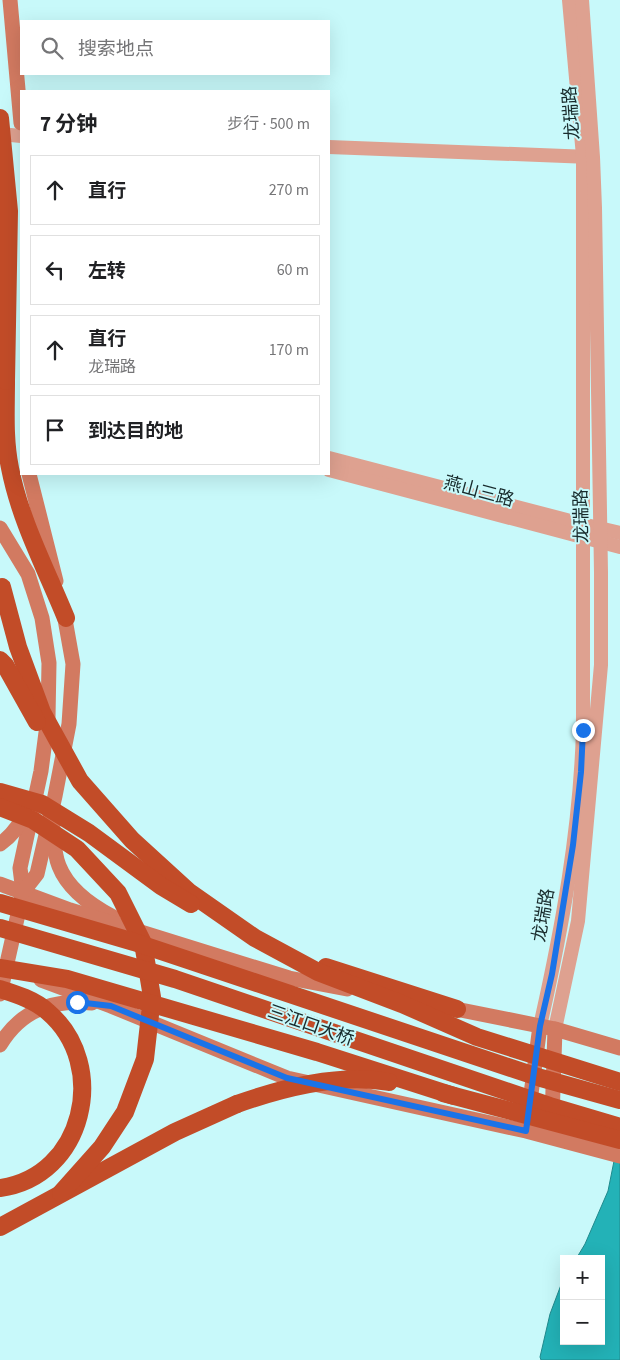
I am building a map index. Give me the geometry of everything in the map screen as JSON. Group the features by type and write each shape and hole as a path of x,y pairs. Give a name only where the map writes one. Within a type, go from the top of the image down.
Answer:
{"highway":[{"path":"0,118 9,211 5,431 10,468 21,510 66,618"},
{"path":"0,575 18,646 42,712 80,781"},
{"path":"0,660 5,665 34,717 80,781 132,840 189,892 255,938 318,972 402,1004 476,1037 620,1082"},
{"path":"0,792 42,804 89,833 161,886 231,926 320,965 457,1008"},
{"path":"0,807 33,820 77,849 118,893 143,943 152,997 145,1058 125,1112 102,1147 61,1193"},
{"name":"三江口大桥","path":"0,903 134,942 541,1078 620,1100"},
{"name":"三江口大桥","path":"0,928 175,979 550,1106 620,1127"},
{"path":"2,967 67,979 317,1052 454,1096"},
{"path":"0,989 22,996 47,1011 65,1030 77,1052 82,1074 83,1094 74,1130 66,1146 55,1160 41,1172 22,1182 0,1188"},
{"path":"0,1227 175,1132 237,1104 262,1095 342,1079 384,1081 454,1096 620,1140"}],"main road":[{"path":"10,0 20,112"},
{"path":"23,892 38,874 68,724 73,664 66,618 29,475"},
{"path":"0,528 28,574 42,618 49,664 48,708 40,770 20,868 23,892 2,967 0,994"},
{"path":"40,770 59,774"},
{"path":"0,844 7,839 22,821 37,788"},
{"path":"55,796 54,844 59,867 73,888 110,916 160,938"},
{"path":"0,884 70,910 289,978 457,1008 594,1039 620,1048"},
{"path":"2,967 111,1006 287,1078 526,1131 620,1156"},
{"path":"0,1045 16,1023 32,1012 54,1004 77,1002 111,1006"},
{"path":"526,1131 548,1028"},
{"path":"548,1028 552,1138"}],"street":[{"name":"龙瑞路","path":"548,1028 552,974 566,898 581,772 583,730 582,531 588,157 569,0"},
{"name":"龙瑞路","path":"548,1028 576,936 601,665 600,535 582,0"},
{"path":"0,134 20,136"},
{"path":"330,147 588,157"},
{"name":"燕山三路","path":"330,458 582,531"},
{"name":"燕山三路","path":"330,470 600,535 620,547"},
{"name":"燕山三路","path":"600,535 620,532"}],"water":[{"path":"620,1131 620,1360 541,1360 540,1357 550,1314 560,1288 560,1345 605,1345 605,1255 578,1255 608,1191"}],"route":[{"path":"77,1002 111,1006 287,1078 526,1131 540,1026 566,898 581,772 583,730"}]}
